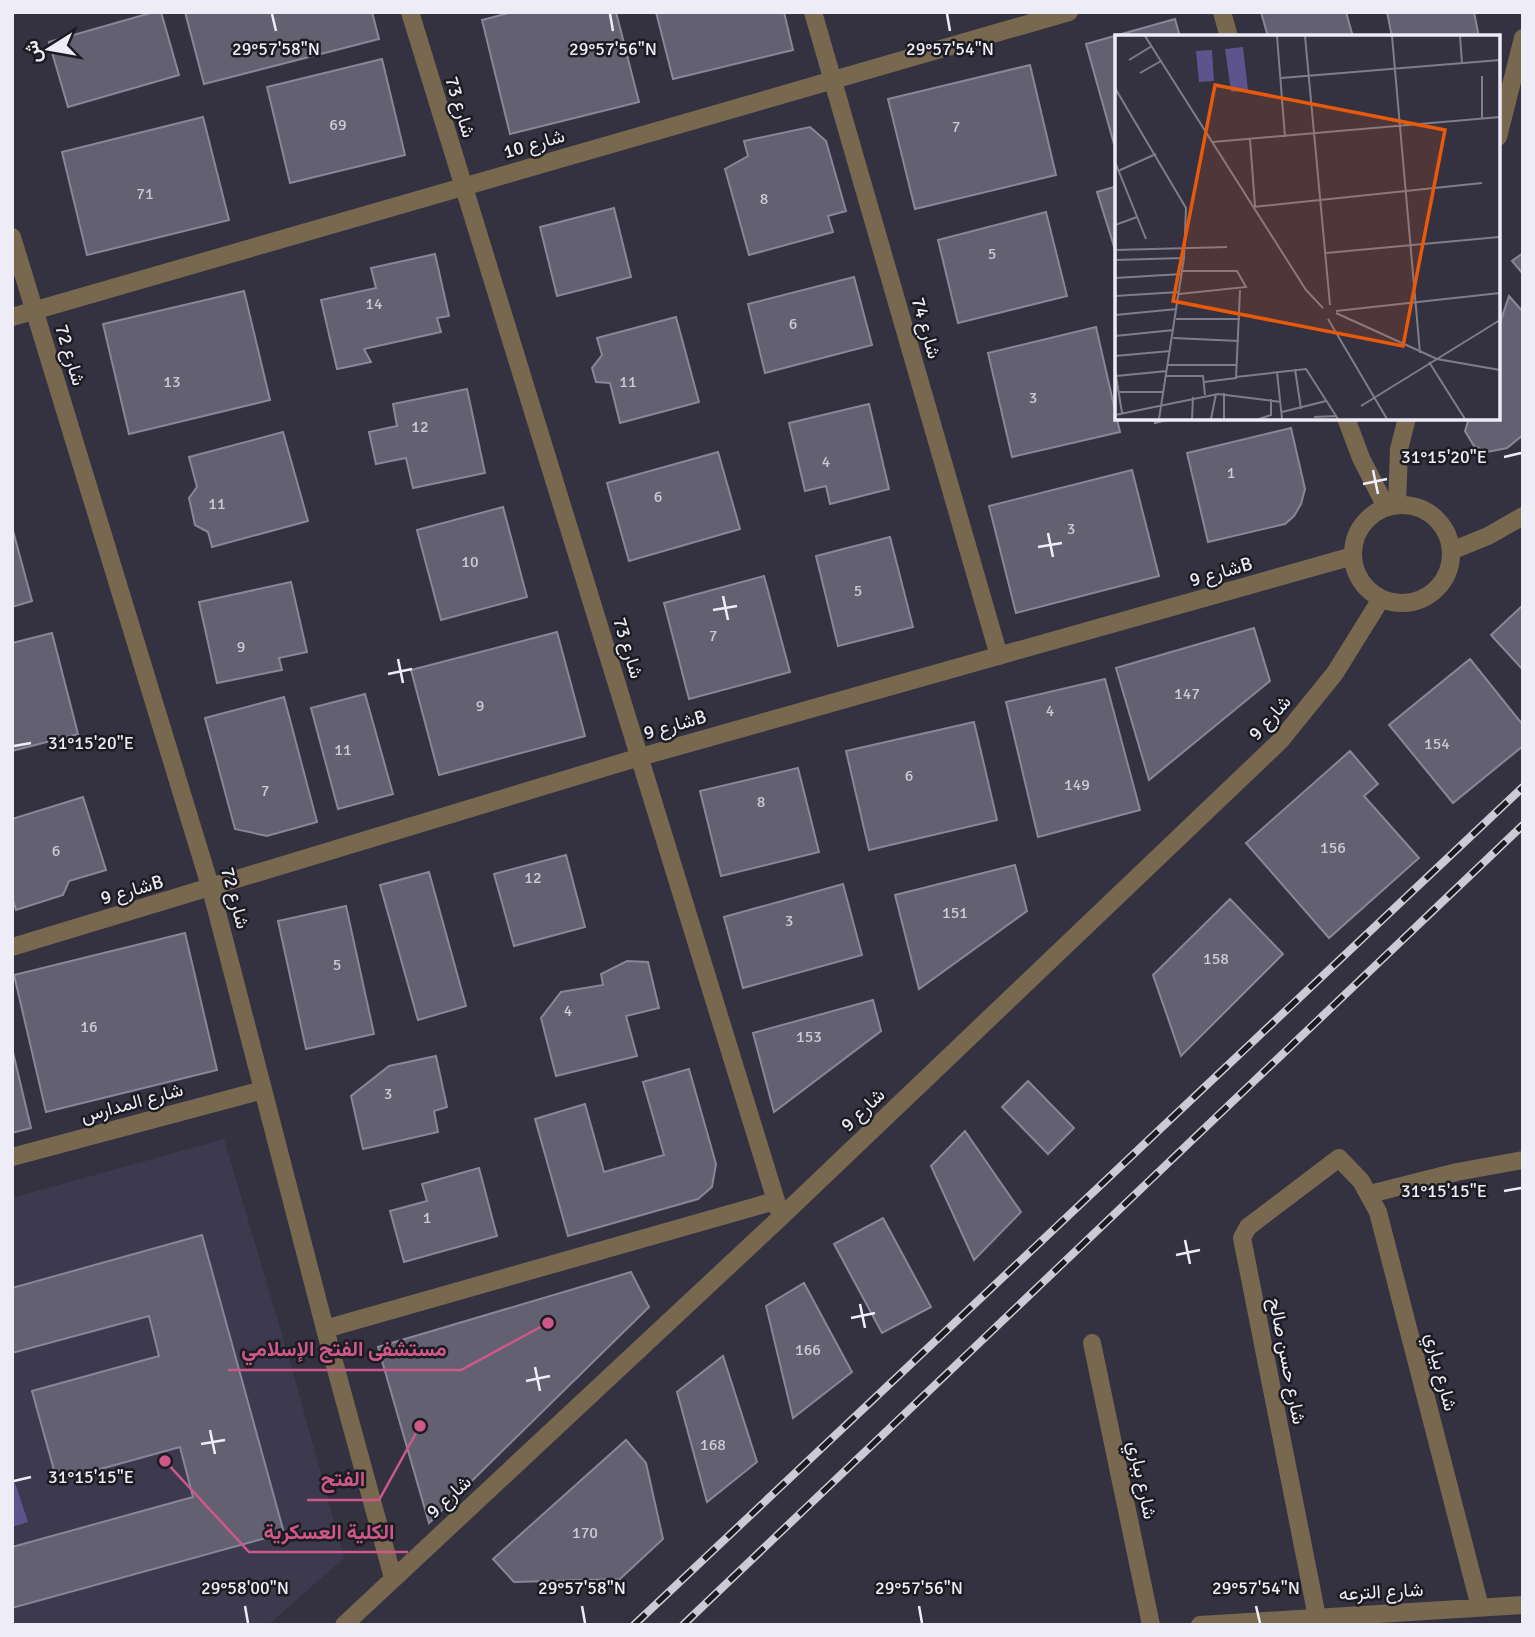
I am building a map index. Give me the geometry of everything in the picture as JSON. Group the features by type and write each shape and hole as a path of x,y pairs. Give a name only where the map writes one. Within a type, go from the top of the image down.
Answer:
{"street":[{"name":"شارع 73","path":"410,12 778,1209"},
{"name":"شارع 74","path":"813,12 999,656"},
{"name":"شارع 10","path":"12,317 1069,12"},
{"path":"1222,12 1228,35"},
{"path":"1500,128 1523,38"},
{"name":"شارع 72","path":"12,237 211,888 325,1329 393,1578"},
{"path":"1347,420 1361,458 1391,506"},
{"path":"1391,506 1399,449 1406,420"},
{"path":"1413,505 1427,512 1440,522 1448,536 1451,551 1448,572 1437,589 1420,600 1400,603 1381,599 1367,588 1357,573 1353,556 1356,536 1368,518 1391,506 1413,505"},
{"path":"1451,551 1488,536 1523,516"},
{"name":"شارع 9B","path":"12,947 640,757 1353,556"},
{"name":"شارع 9","path":"344,1625 778,1209 1280,741 1335,673 1381,599"},
{"name":"شارع المدارس","path":"12,1157 263,1090"},
{"name":"شارع بياري","path":"1339,1158 1370,1194 1384,1233 1471,1613"},
{"name":"شارع حسن صالح","path":"1317,1617 1242,1238 1248,1227 1339,1158"},
{"path":"1370,1194 1457,1172 1523,1160"},
{"path":"325,1329 778,1209"},
{"name":"شارع بباري","path":"1092,1343 1151,1625"},
{"name":"شارع الترعه","path":"1200,1625 1317,1617 1341,1620 1471,1613 1523,1605"}],"shaded area":[{"path":"224,1139 291,1365 344,1558 268,1625 12,1625 12,1198"},
{"path":"12,1474 28,1522 12,1527"}],"building":[{"path":"161,12 179,75 68,107 49,42"},
{"path":"185,12 372,12 379,39 204,84"},
{"path":"513,12 616,12 639,102 510,134 482,20"},
{"path":"656,12 784,12 793,50 673,79"},
{"path":"1261,12 1346,12 1352,35 1267,35"},
{"path":"1387,12 1474,12 1479,35 1392,35"},
{"path":"1175,19 1179,35 1118,35"},
{"path":"1115,36 1114,144 1086,44"},
{"path":"382,59 405,155 290,183 267,87"},
{"path":"1030,65 1056,175 915,209 888,99"},
{"path":"203,117 229,220 87,255 62,152"},
{"path":"810,127 826,141 846,211 828,216 833,232 749,255 725,169 748,156 744,141"},
{"path":"1115,187 1115,250 1097,192"},
{"path":"614,208 631,277 557,296 540,227"},
{"path":"1046,212 1067,296 958,323 938,240"},
{"path":"1523,253 1523,274 1512,261"},
{"path":"435,254 449,316 437,318 441,332 364,349 371,362 337,369 321,300 376,288 371,268"},
{"path":"854,277 872,345 765,373 748,304"},
{"path":"244,291 270,400 129,434 103,324"},
{"path":"1509,296 1523,312 1523,435 1507,448 1487,452 1474,446 1465,431 1468,420 1500,420 1500,323"},
{"path":"676,317 699,402 620,423 610,383 596,382 592,368 602,355 597,338"},
{"path":"1096,327 1115,420 1120,432 1012,457 988,353"},
{"path":"467,389 485,473 413,488 406,458 376,464 369,432 397,426 393,404"},
{"path":"869,404 889,489 830,504 826,486 805,491 789,423"},
{"path":"1291,428 1305,489 1294,516 1285,524 1208,542 1187,453"},
{"path":"283,432 308,521 212,547 208,532 195,525 189,498 197,487 189,457"},
{"path":"718,452 740,529 629,561 607,483"},
{"path":"1132,470 1159,576 1016,613 989,506"},
{"path":"503,507 527,597 441,620 417,530"},
{"path":"12,527 32,601 12,607"},
{"path":"890,537 913,627 838,646 816,556"},
{"path":"764,576 790,672 689,699 664,603"},
{"path":"291,582 307,652 279,658 282,670 217,683 199,602"},
{"path":"1523,605 1523,670 1491,635"},
{"path":"1254,628 1270,681 1149,780 1116,668"},
{"path":"557,632 585,736 439,775 411,670"},
{"path":"52,633 78,734 12,751 12,643"},
{"path":"1470,659 1523,725 1523,746 1453,803 1389,725"},
{"path":"1105,679 1140,810 1038,837 1006,702"},
{"path":"365,694 393,794 338,809 311,708"},
{"path":"284,697 317,822 267,836 235,829 205,718"},
{"path":"974,722 997,820 869,850 846,751"},
{"path":"1350,751 1378,784 1364,796 1419,858 1329,938 1246,843"},
{"path":"798,768 819,852 721,876 700,791"},
{"path":"83,797 106,870 69,881 63,895 16,910 12,897 12,819"},
{"path":"566,855 585,927 514,946 494,874"},
{"path":"1015,865 1027,911 919,989 895,895"},
{"path":"429,872 466,1006 418,1020 380,885"},
{"path":"843,884 862,955 743,988 724,917"},
{"path":"1230,899 1283,954 1181,1056 1153,975"},
{"path":"346,906 374,1034 306,1049 278,921"},
{"path":"185,933 217,1070 46,1112 14,975"},
{"path":"627,961 648,962 659,1008 626,1016 637,1056 556,1076 541,1018 561,992 603,985 601,974"},
{"path":"873,1000 881,1031 774,1112 753,1033"},
{"path":"12,1048 31,1128 12,1133"},
{"path":"436,1056 447,1107 434,1111 438,1132 363,1149 351,1096 389,1066"},
{"path":"689,1069 716,1164 712,1187 698,1199 568,1236 535,1119 585,1104 604,1172 664,1155 643,1082"},
{"path":"1028,1081 1074,1128 1048,1154 1002,1107"},
{"path":"965,1131 1021,1212 974,1260 931,1166"},
{"path":"479,1168 497,1236 404,1262 390,1211 427,1201 422,1184"},
{"path":"883,1218 931,1307 882,1333 834,1244"},
{"path":"202,1235 284,1533 12,1608 12,1547 193,1497 180,1447 57,1481 32,1391 159,1356 149,1316 12,1353 12,1288"},
{"path":"631,1272 649,1307 429,1523 378,1347"},
{"path":"804,1283 852,1372 793,1418 766,1306"},
{"path":"723,1356 757,1462 707,1502 677,1392"},
{"path":"626,1440 646,1463 663,1539 620,1579 514,1582 493,1559"}],"railway":[{"path":"634,1625 1523,787"},
{"path":"683,1625 1523,825"}],"place":[{"name":"مستشفى الفتح الإسلامي","path":"548,1323"},
{"name":"الفتح","path":"420,1426"},
{"name":"الكلية العسكرية","path":"165,1461"}]}
